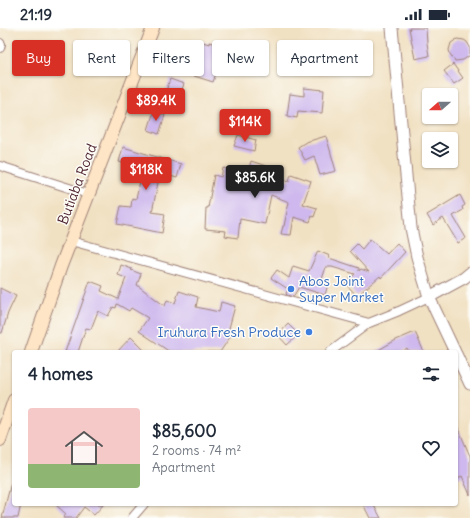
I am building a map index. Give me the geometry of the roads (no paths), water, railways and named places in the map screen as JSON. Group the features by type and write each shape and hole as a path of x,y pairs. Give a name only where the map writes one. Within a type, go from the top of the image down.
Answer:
{"main road":[{"name":"Butiaba Road","path":"32,350 88,194 153,28"},
{"path":"0,440 12,406"}],"street":[{"path":"392,28 411,228 417,257 429,297 455,350"},
{"path":"0,42 0,48"},
{"path":"0,166 88,194"},
{"path":"71,242 369,323"},
{"path":"333,350 369,323 429,297 464,278 470,273"},
{"path":"458,357 470,384"},
{"path":"132,518 142,506"}],"place":[{"name":"Abos Joint Super Market","path":"291,289"},
{"name":"Iruhura Fresh Produce","path":"309,332"}]}
